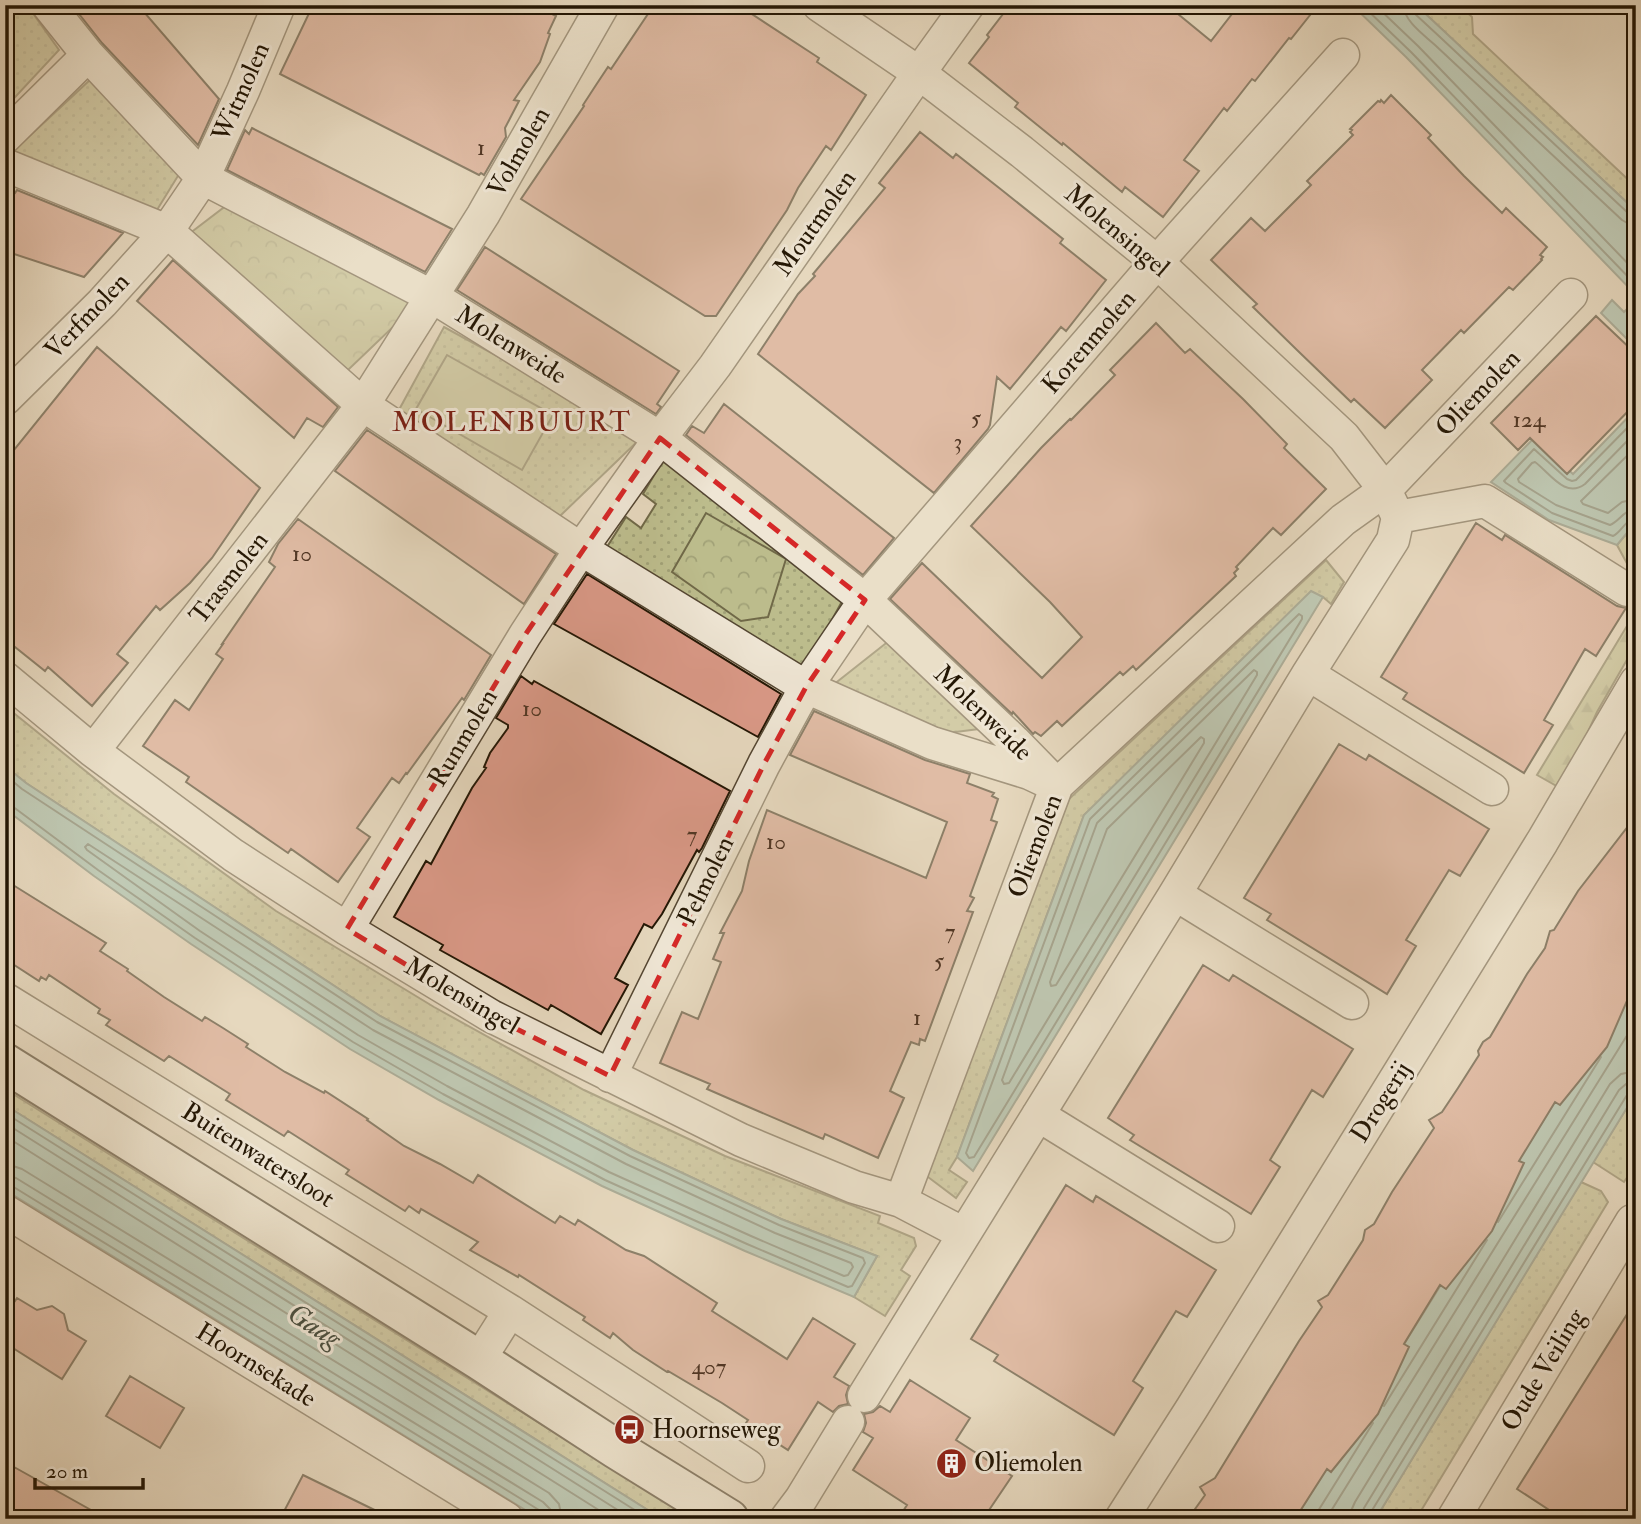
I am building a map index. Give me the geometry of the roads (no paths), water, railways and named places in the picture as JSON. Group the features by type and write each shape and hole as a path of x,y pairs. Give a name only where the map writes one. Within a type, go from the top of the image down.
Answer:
{"street":[{"name":"Molenweide","path":"48,5 88,55 203,178 433,297 660,438 865,600 1057,785"},
{"name":"Witmolen","path":"203,178 279,5"},
{"name":"Volmolen","path":"433,297 603,5"},
{"name":"Molensingel","path":"819,5 919,73 1022,152 1157,262 1344,437 1391,504"},
{"name":"Moutmolen","path":"660,438 715,366 968,5"},
{"path":"5,137 88,55"},
{"name":"Korenmolen","path":"865,600 1157,262 1343,55"},
{"name":"Molenweide","path":"5,165 167,231 363,405 582,549 806,687 932,743 1029,773 1057,785"},
{"path":"167,231 203,178"},
{"name":"Verfmolen","path":"5,399 102,303 167,231"},
{"name":"Oliemolen","path":"864,1396 1393,540 1391,504 1572,295"},
{"name":"Molenweide","path":"363,405 433,297"},
{"name":"Trasmolen","path":"93,751 363,405"},
{"path":"582,549 660,438"},
{"name":"Oliemolen","path":"901,1201 1057,785 1343,520 1391,504 1485,501 1627,590"},
{"name":"Runmolen","path":"347,929 525,635 582,549"},
{"path":"806,687 865,600"},
{"path":"1308,674 1492,789"},
{"name":"Molensingel","path":"5,678 93,751 233,855 347,929 491,1016 741,1140 854,1188 901,1201 964,1234"},
{"name":"Drogerij","path":"1121,1519 1542,842 1636,682"},
{"name":"Pelmolen","path":"610,1076 764,764 806,687"},
{"path":"1175,894 1352,1003"},
{"name":"Buitenwatersloot","path":"5,999 510,1311 748,1466"},
{"path":"5,1063 729,1519"},
{"path":"1038,1115 1218,1226"},
{"name":"Hoornsekade","path":"5,1212 465,1508 507,1519"},
{"name":"Oude Veiling","path":"1453,1519 1632,1221"},
{"path":"479,1360 510,1311"},
{"path":"786,1519 848,1422"}],"water":[{"path":"1352,5 1416,5 1636,211 1636,295 1406,57"},
{"path":"1612,300 1624,312 1636,300 1636,342 1633,345 1601,313"},
{"path":"1636,409 1636,522 1617,545 1549,520 1491,482 1534,438 1573,474"},
{"path":"1311,591 1323,597 973,1171 957,1157 1084,815"},
{"path":"5,766 26,783 380,1016 633,1150 781,1219 877,1256 854,1297 602,1186 439,1100 350,1049 191,944 5,809"},
{"path":"1636,972 1636,1093 1376,1518 1295,1519"},
{"name":"Gaag","path":"5,1105 662,1519 540,1519 5,1190"}],"place":[{"name":"Hoornseweg","path":"629,1430"},
{"name":"Oliemolen","path":"951,1463"}],"district":[{"name":"MOLENBUURT","path":"512,422"}]}
